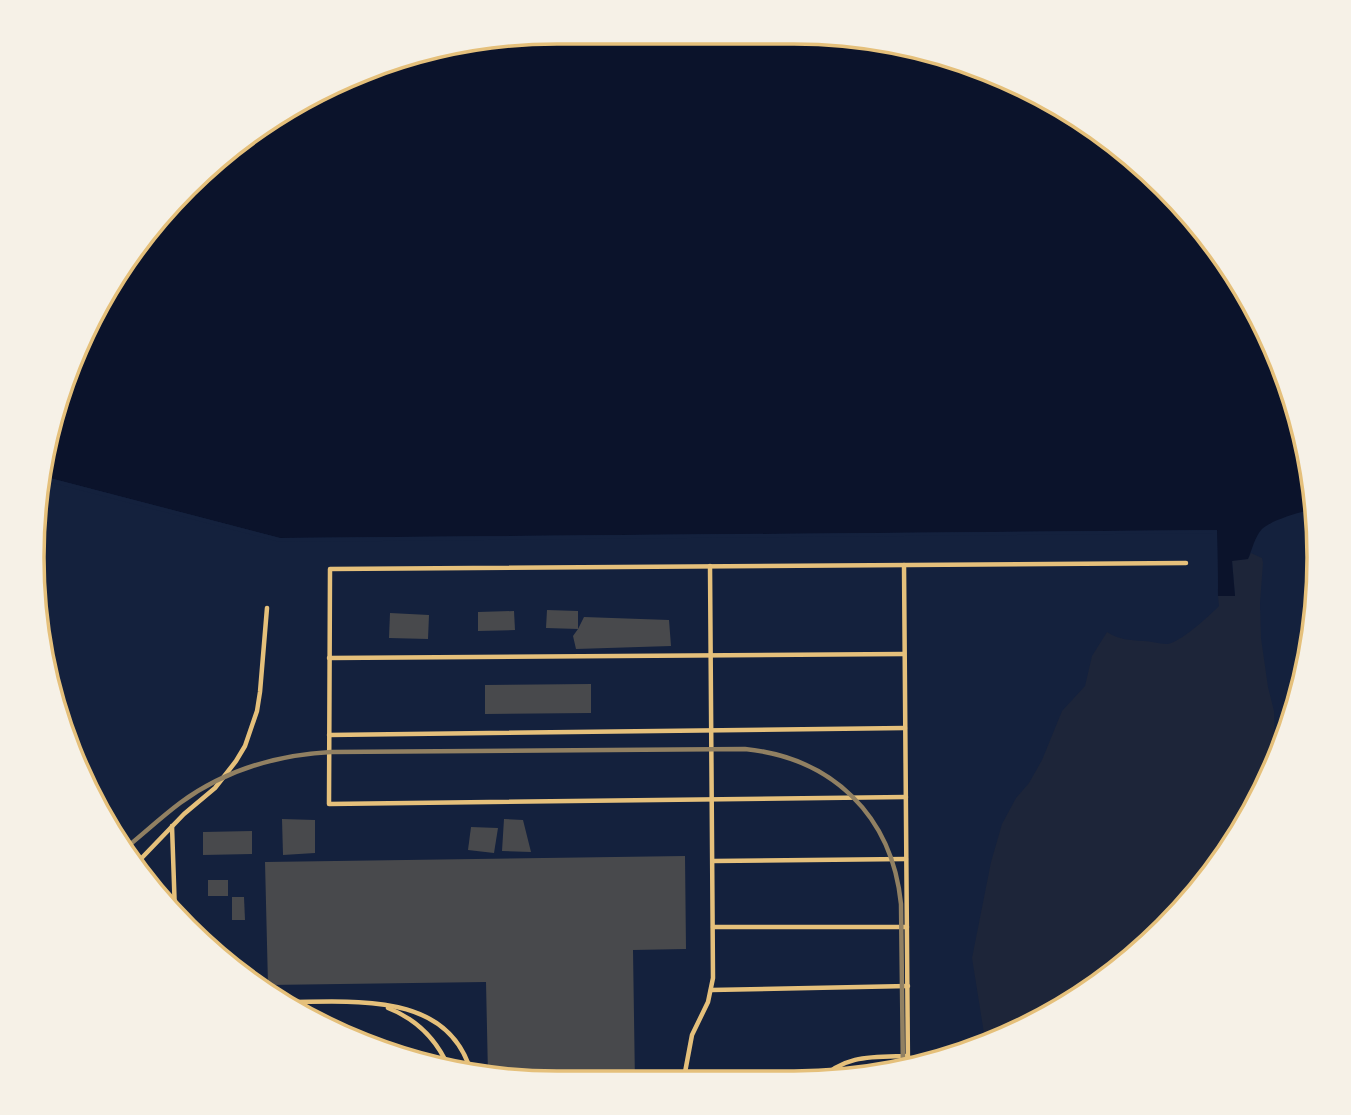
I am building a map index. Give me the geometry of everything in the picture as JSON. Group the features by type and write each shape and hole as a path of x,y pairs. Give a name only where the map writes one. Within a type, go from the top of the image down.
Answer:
{"lane":[{"path":"906,797 329,804 330,569 1186,563"},
{"path":"834,1069 857,1058 908,1056 904,565"},
{"path":"684,1071 692,1035 708,1002 713,978 710,566"},
{"path":"141,858 172,825 215,788 245,746 252,729 260,692 267,608"},
{"path":"329,658 904,654"},
{"path":"329,734 905,728"},
{"path":"172,825 175,900"},
{"path":"713,861 906,859"},
{"path":"713,927 907,927"},
{"path":"712,990 908,986"},
{"path":"302,1002 374,1004 415,1011 438,1022 456,1040 469,1063"},
{"path":"374,1004 391,1009 417,1024 437,1046 444,1058"}],"shaded area":[{"path":"558,44 794,44 861,48 926,61 959,71 1021,97 1079,130 1157,194 1221,272 1254,330 1280,392 1297,457 1305,512 1287,516 1262,529 1248,559 1232,561 1235,596 1218,596 1217,530 280,538 50,478 71,392 97,330 113,301 150,245 194,194 245,150 301,113 361,83 425,61 490,48"},
{"path":"1251,553 1262,558 1263,563 1261,638 1274,711 1275,736 1238,814 1221,843 1180,896 1132,944 1079,985 1021,1018 984,1034 972,958 991,862 1002,824 1042,760 1062,711 1085,686 1092,656 1107,632 1125,639 1163,644 1178,640 1219,606 1218,596 1235,596 1232,560 1248,559"}],"pier":[{"path":"50,478 280,538 1217,530 1218,589 1214,589 1214,533 280,542 49,482"}],"building":[{"path":"547,610 578,611 578,629 546,628"},
{"path":"514,611 515,630 478,631 478,612"},
{"path":"390,613 429,615 428,639 389,638"},
{"path":"584,617 669,620 671,646 576,649 573,636"},
{"path":"591,684 591,713 485,714 485,685"},
{"path":"282,819 315,820 315,853 283,855"},
{"path":"504,819 523,820 531,852 502,851"},
{"path":"471,827 498,828 494,853 468,850"},
{"path":"252,831 252,854 203,855 203,832"},
{"path":"685,856 686,949 633,950 635,1071 524,1070 488,1067 486,982 272,985 268,982 265,862"},
{"path":"208,880 228,880 228,896 208,896"},
{"path":"232,897 244,897 245,920 232,920"}],"railway":[{"path":"131,844 197,791 251,766 310,754 745,749 776,755 805,764 852,796 871,818 885,844 895,872 901,904 903,1059"}]}
